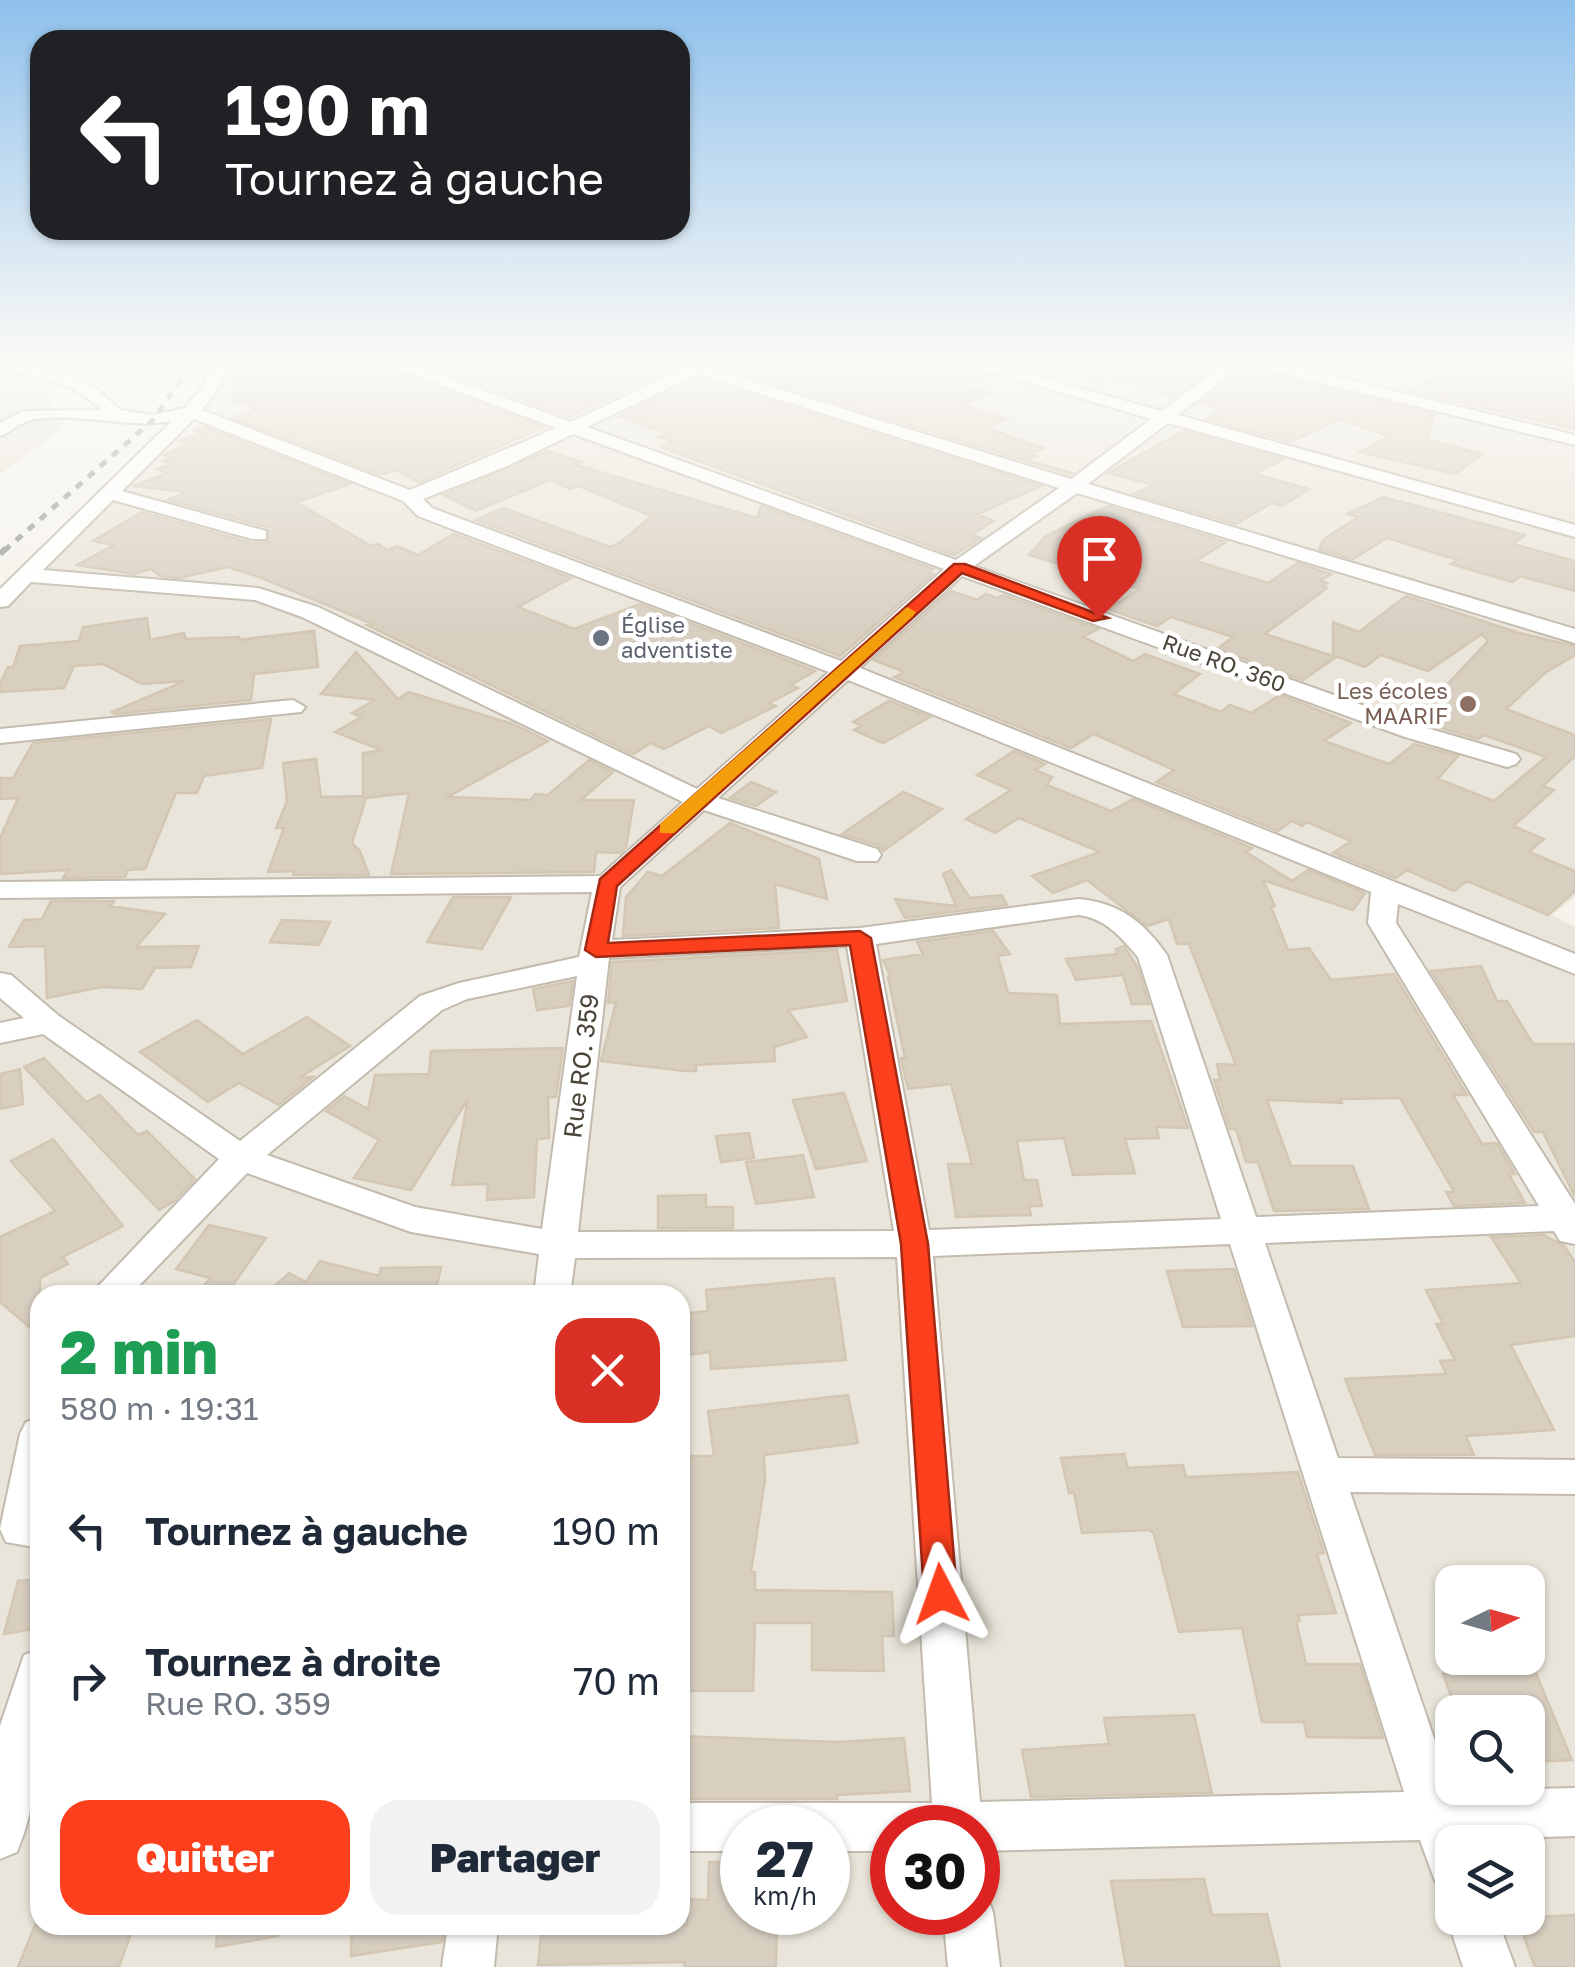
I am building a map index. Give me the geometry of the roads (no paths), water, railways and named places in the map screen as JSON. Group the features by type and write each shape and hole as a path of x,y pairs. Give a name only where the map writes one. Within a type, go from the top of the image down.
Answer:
{"street":[{"path":"0,601 153,450"},
{"path":"288,450 410,497 424,512 842,669 1575,966"},
{"path":"410,497 522,450"},
{"name":"Rue RO. 360","path":"629,450 1414,732 1507,759"},
{"path":"954,450 1575,636"},
{"path":"0,890 607,884 959,567 1122,450"},
{"path":"1276,450 1575,531"},
{"path":"109,493 259,535"},
{"path":"26,575 258,594 310,612 699,800 867,855"},
{"path":"0,736 293,707"},
{"name":"Rue RO. 359","path":"554,1285 594,957 607,884"},
{"path":"1385,890 1382,922 1572,1223"},
{"path":"118,1285 241,1158 430,1004 459,992 594,957 860,938 1099,908 1122,919 1152,955 1438,1825"},
{"path":"860,938 914,1244 956,1805"},
{"path":"0,982 48,1023 241,1158 411,1219 560,1245 914,1244 1244,1229 1572,1223"},
{"path":"0,1033 48,1023"},
{"path":"1324,1475 1575,1477"},
{"path":"20,1531 30,1482"},
{"path":"0,1835 30,1702"},
{"path":"1000,1826 1434,1812 1575,1812"},
{"path":"690,1828 870,1827"},
{"path":"468,1967 471,1935"},
{"path":"971,1935 974,1967"},
{"path":"1478,1935 1489,1967"}],"railway":[{"path":"4,551 119,450"},
{"path":"0,554 6,548"}],"place":[{"name":"Église adventiste","path":"601,638"},
{"name":"Les écoles MAARIF","path":"1468,704"}]}
